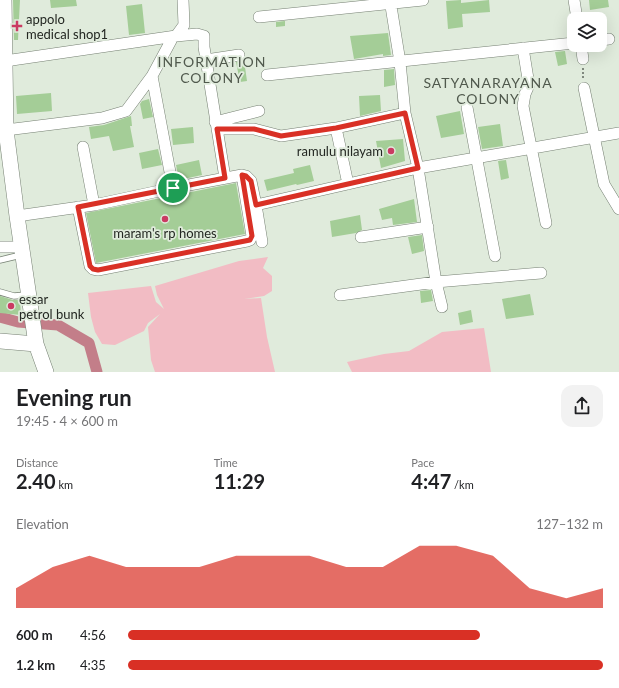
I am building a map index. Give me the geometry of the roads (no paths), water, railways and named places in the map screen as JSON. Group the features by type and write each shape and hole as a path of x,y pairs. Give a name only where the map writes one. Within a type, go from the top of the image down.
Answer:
{"street":[{"path":"4,0 6,130 36,344 46,372"},
{"path":"6,130 102,118 126,111 152,76 175,36 184,25 183,0"},
{"path":"259,17 390,2 423,0"},
{"path":"574,0 576,12"},
{"path":"390,2 400,62 405,113 418,168 436,282 442,307"},
{"path":"5,61 175,36 197,34 204,36 204,47 225,178"},
{"path":"267,75 567,44"},
{"path":"523,48 529,85 524,94 523,106 546,223"},
{"path":"582,52 583,59"},
{"path":"206,60 239,55"},
{"path":"152,76 173,188"},
{"path":"584,88 604,184 619,209"},
{"path":"467,107 494,256"},
{"path":"216,126 259,111"},
{"path":"216,126 254,129 281,136 336,128 405,113"},
{"path":"336,128 348,184"},
{"path":"256,205 418,168 619,133"},
{"path":"83,148 94,205"},
{"path":"17,216 94,205 242,175 246,176 251,181 262,242"},
{"path":"78,207 90,266 93,269 98,270 239,243 250,240 252,236 242,175"},
{"path":"361,237 428,228"},
{"path":"0,247 23,251"},
{"path":"340,295 436,282 541,273"},
{"path":"0,341 36,344"}],"lane":[{"path":"0,260 23,251"},
{"path":"0,292 14,296 30,295"}],"waterway":[{"path":"0,317 18,322 58,325 89,343 97,372"}],"place":[{"name":"appolo medical shop1","path":"17,26"},
{"name":"ramulu nilayam","path":"391,151"},
{"name":"maram's rp homes","path":"165,219"},
{"name":"essar petrol bunk","path":"11,306"}],"district":[{"name":"INFORMATION COLONY","path":"212,70"},
{"name":"SATYANARAYANA COLONY","path":"488,92"}]}
